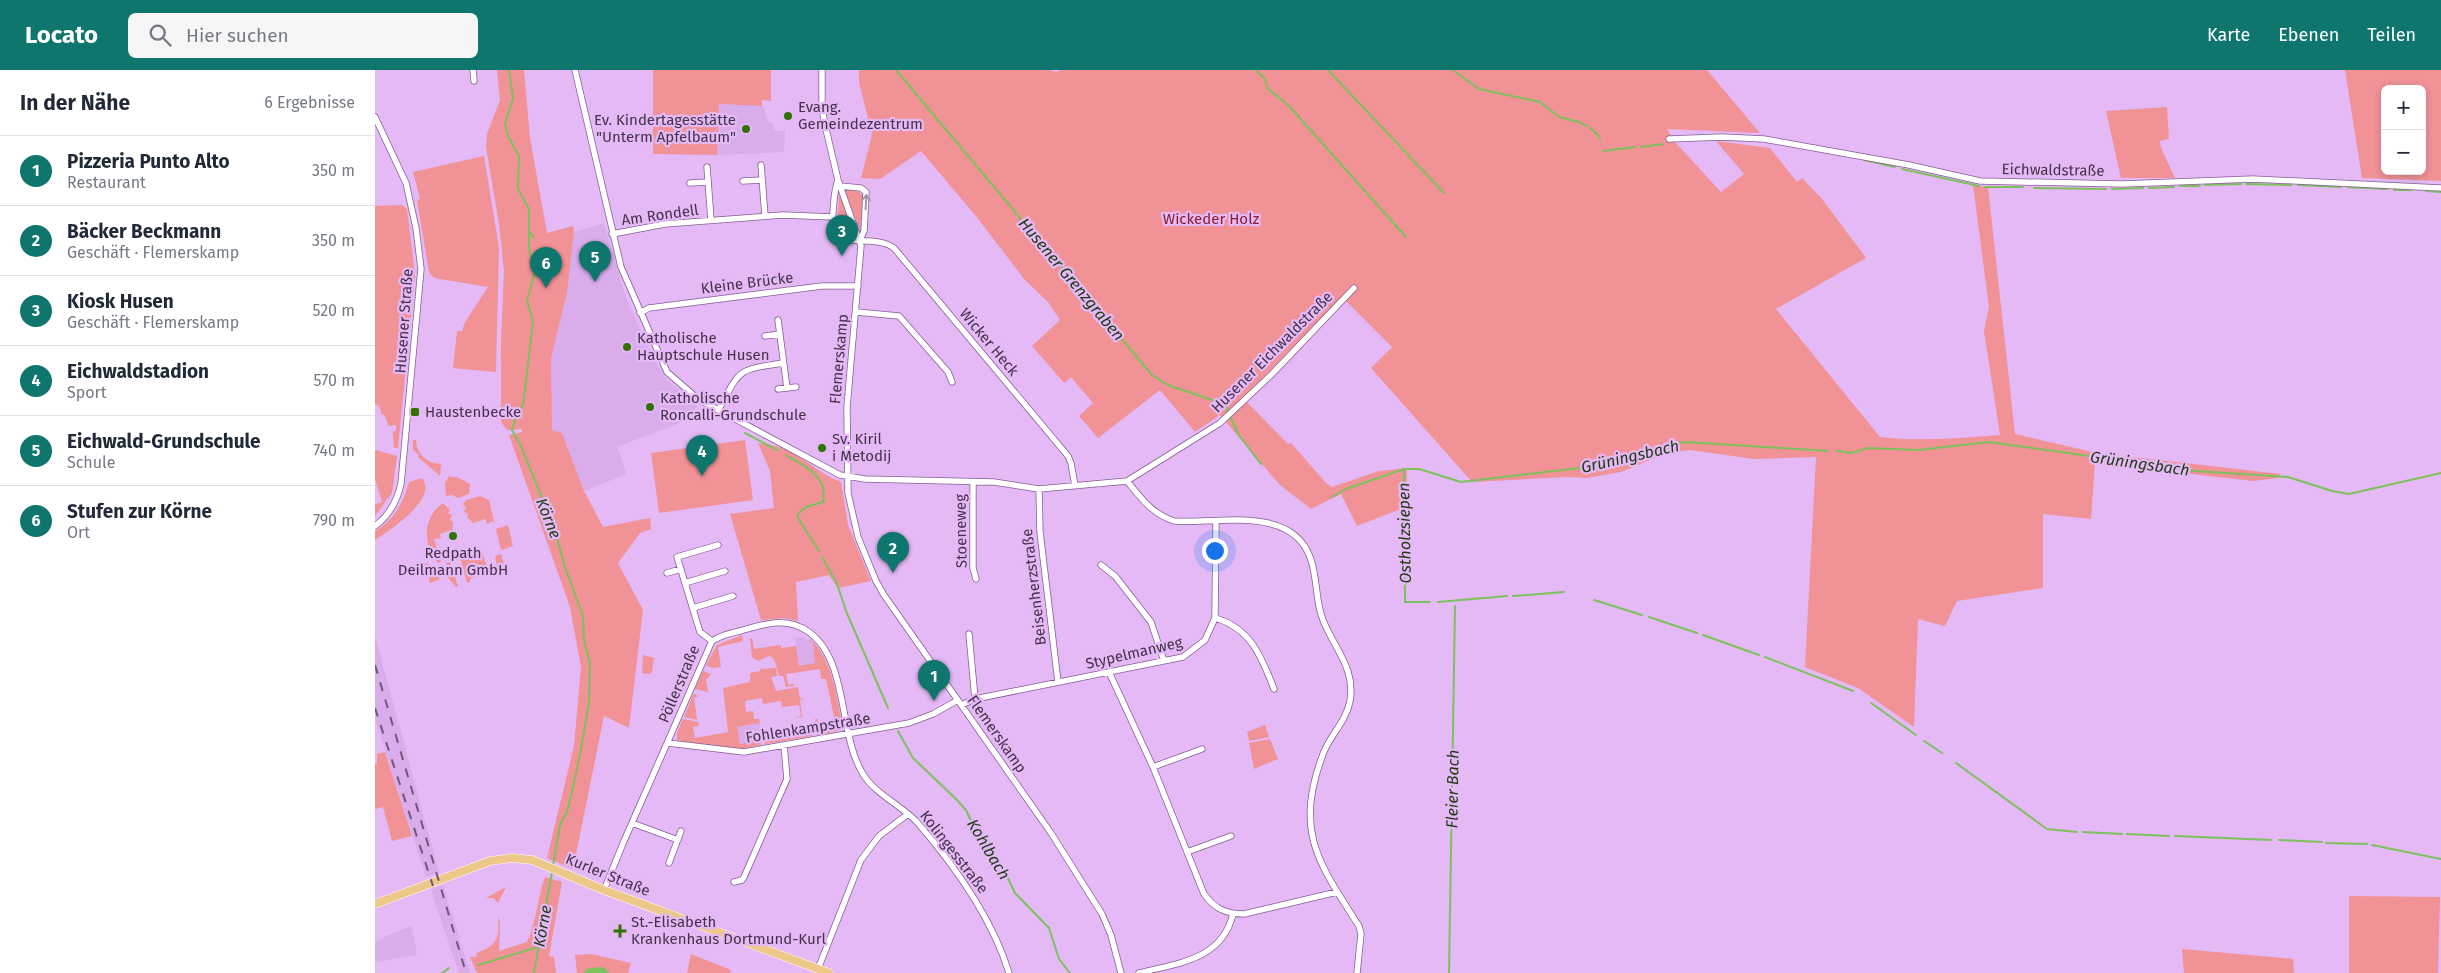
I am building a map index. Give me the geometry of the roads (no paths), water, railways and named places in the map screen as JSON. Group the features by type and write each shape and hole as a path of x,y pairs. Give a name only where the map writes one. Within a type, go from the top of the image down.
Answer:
{"main road":[{"name":"Kurler Straße","path":"375,904 490,861 519,858 545,864 604,890 829,973"}],"street":[{"path":"473,70 474,81"},
{"name":"Husener Eichwaldstraße","path":"575,70 621,267 667,372 698,399 797,450 828,470 849,477 924,482 973,482 1039,489 1127,481 1226,418 1354,288"},
{"name":"Flemerskamp","path":"822,70 823,115 839,183 860,240"},
{"name":"Husener Straße","path":"375,117 406,183 416,228 422,281 401,484 398,499 389,513 375,526"},
{"name":"Eichwaldstraße","path":"1669,139 1722,137 1765,139 1989,182 2122,184 2253,179 2441,188"},
{"path":"761,165 765,216"},
{"name":"Am Rondell","path":"707,167 711,220"},
{"path":"743,181 762,180"},
{"name":"Am Rondell","path":"690,183 708,182"},
{"name":"Flemerskamp","path":"839,183 832,225 836,234 843,238 860,240"},
{"name":"Flemerskamp","path":"839,183 861,188 866,192 864,231 860,240 858,286 847,407 848,493 854,522 876,581 907,630 1051,833 1102,914 1111,935 1121,973"},
{"name":"Am Rondell","path":"612,234 650,226 711,220 765,216 833,216"},
{"name":"Wicker Heck","path":"860,240 886,244 893,248 1068,456 1075,486"},
{"name":"Kleine Brücke","path":"640,313 649,308 821,286 858,286"},
{"path":"855,312 899,316 948,372 953,382"},
{"path":"778,320 787,388"},
{"path":"765,336 780,334"},
{"path":"719,409 733,382 744,370 783,363"},
{"path":"778,389 796,387"},
{"path":"1127,481 1153,511 1174,521 1265,522 1286,529 1303,544 1313,569 1321,618 1348,667 1351,682 1349,706 1340,727 1323,752 1309,805 1316,852 1321,866 1359,926 1361,934 1357,973"},
{"name":"Stoeneweg","path":"973,482 973,568 976,580"},
{"name":"Beisenherzstraße","path":"1039,489 1040,532 1058,682"},
{"name":"Stypelmanweg","path":"960,703 975,698 1183,657 1199,646 1210,632 1215,618 1216,522"},
{"path":"712,641 701,632 677,557 718,545"},
{"path":"1101,565 1115,576 1151,622 1164,661"},
{"path":"667,573 681,569"},
{"path":"685,583 725,570"},
{"path":"693,608 733,596"},
{"path":"1215,618 1243,633 1253,643 1274,689"},
{"name":"Pöllerstraße","path":"668,743 712,641 765,623 788,622 803,628 815,636 828,654 850,734"},
{"path":"969,634 975,698"},
{"path":"1109,672 1153,767 1204,894 1221,910 1233,914 1285,906 1337,892"},
{"name":"Fohlenkampstraße","path":"668,743 744,752 918,721 960,703"},
{"name":"Kolingesstraße","path":"850,734 855,756 863,775 872,785 908,814 975,898 1009,973"},
{"path":"604,890 668,743"},
{"path":"734,882 742,880 744,877 787,779 784,745"},
{"path":"1153,767 1202,749"},
{"path":"818,969 861,860 879,836 908,814"},
{"path":"632,823 678,840"},
{"path":"669,863 681,831"},
{"path":"1187,852 1231,836"},
{"path":"1139,973 1207,952 1222,940 1233,914"}],"waterway":[{"name":"Körne","path":"509,70 513,98 505,124 508,136 519,156 518,189 529,209 529,248 535,271 527,301 533,321 523,405 516,417 512,430 521,446 555,530 565,567 583,616 584,640 590,663 589,703 581,749 567,812 560,825 553,865"},
{"name":"Husener Grenzgraben","path":"896,70 1152,375 1168,385 1221,403 1226,407 1238,434 1261,464"},
{"path":"1256,70 1265,79 1268,89 1288,105 1406,237"},
{"path":"1328,70 1444,193"},
{"path":"1453,70 1479,89 1540,102 1559,117 1587,126"},
{"path":"1590,128 1600,139"},
{"path":"1641,147 1663,144"},
{"path":"1603,151 1635,147"},
{"path":"1864,160 1895,167"},
{"path":"1902,169 1979,186"},
{"path":"2205,185 2241,184"},
{"path":"2246,184 2291,185"},
{"path":"2298,185 2341,187"},
{"path":"2180,186 2200,186"},
{"path":"1985,187 2023,187"},
{"path":"2149,188 2174,187"},
{"path":"2347,187 2387,189"},
{"path":"2034,188 2106,189"},
{"path":"2112,189 2143,188"},
{"path":"2394,190 2412,190"},
{"path":"2426,191 2441,192"},
{"name":"Körne","path":"529,232 534,237"},
{"name":"Kohlbach","path":"745,433 777,450"},
{"name":"Grüningsbach","path":"1332,497 1346,489 1404,469 1419,469 1461,482 1597,466 1619,462 1668,444 1686,442 1828,451"},
{"name":"Grüningsbach","path":"1837,451 1851,453 1868,448 1918,450 1989,442 2195,471 2288,477 2332,491 2349,494 2441,473"},
{"name":"Kohlbach","path":"786,455 813,473 819,479 822,486 824,493 823,502 806,507 798,514 798,518 819,551"},
{"name":"Ostholzsiepen","path":"1404,469 1405,602 1430,602"},
{"name":"Kohlbach","path":"822,557 837,584 846,611 888,708"},
{"name":"Ostholzsiepen","path":"1513,596 1564,592"},
{"name":"Ostholzsiepen","path":"1438,602 1507,596"},
{"name":"Ostholzsiepen","path":"1594,600 1642,615"},
{"name":"Fleier Bach","path":"1449,973 1455,606"},
{"name":"Ostholzsiepen","path":"1649,617 1697,633"},
{"name":"Ostholzsiepen","path":"1703,635 1759,655"},
{"name":"Ostholzsiepen","path":"1765,657 1853,691"},
{"name":"Ostholzsiepen","path":"1871,703 1916,735"},
{"name":"Kohlbach","path":"898,731 913,758 955,798 966,810 972,823 988,839 993,858 1003,868 1015,893 1049,928 1059,959 1070,973"},
{"name":"Ostholzsiepen","path":"1924,741 1942,753"},
{"name":"Ostholzsiepen","path":"1956,763 2047,829 2077,832"},
{"name":"Ostholzsiepen","path":"2083,832 2122,834"},
{"name":"Ostholzsiepen","path":"2127,834 2169,836"},
{"name":"Ostholzsiepen","path":"2175,836 2271,840"},
{"name":"Ostholzsiepen","path":"2279,840 2322,842"},
{"name":"Ostholzsiepen","path":"2326,843 2367,844"},
{"name":"Ostholzsiepen","path":"2372,845 2441,859"},
{"name":"Körne","path":"534,973 552,872"},
{"path":"478,965 538,947"},
{"path":"442,973 449,968"}],"railway":[{"path":"375,665 466,973"},
{"path":"375,708 433,886"}],"place":[{"name":"Evang. Gemeindezentrum","path":"788,116"},
{"name":"Ev. Kindertagesstätte \"Unterm Apfelbaum\"","path":"746,129"},
{"name":"Kiosk Husen","path":"842,256"},
{"name":"Eichwald-Grundschule","path":"595,282"},
{"name":"Stufen zur Körne","path":"546,288"},
{"name":"Katholische Hauptschule Husen","path":"627,347"},
{"name":"Katholische Roncalli-Grundschule","path":"650,407"},
{"name":"Haustenbecke","path":"415,412"},
{"name":"Sv. Kiril i Metodij","path":"822,448"},
{"name":"Eichwaldstadion","path":"702,476"},
{"name":"Redpath Deilmann GmbH","path":"453,536"},
{"name":"Bäcker Beckmann","path":"893,573"},
{"name":"Pizzeria Punto Alto","path":"934,701"},
{"name":"St.-Elisabeth Krankenhaus Dortmund-Kurl","path":"620,931"}],"park label":[{"name":"Wickeder Holz","path":"1211,219"}]}
